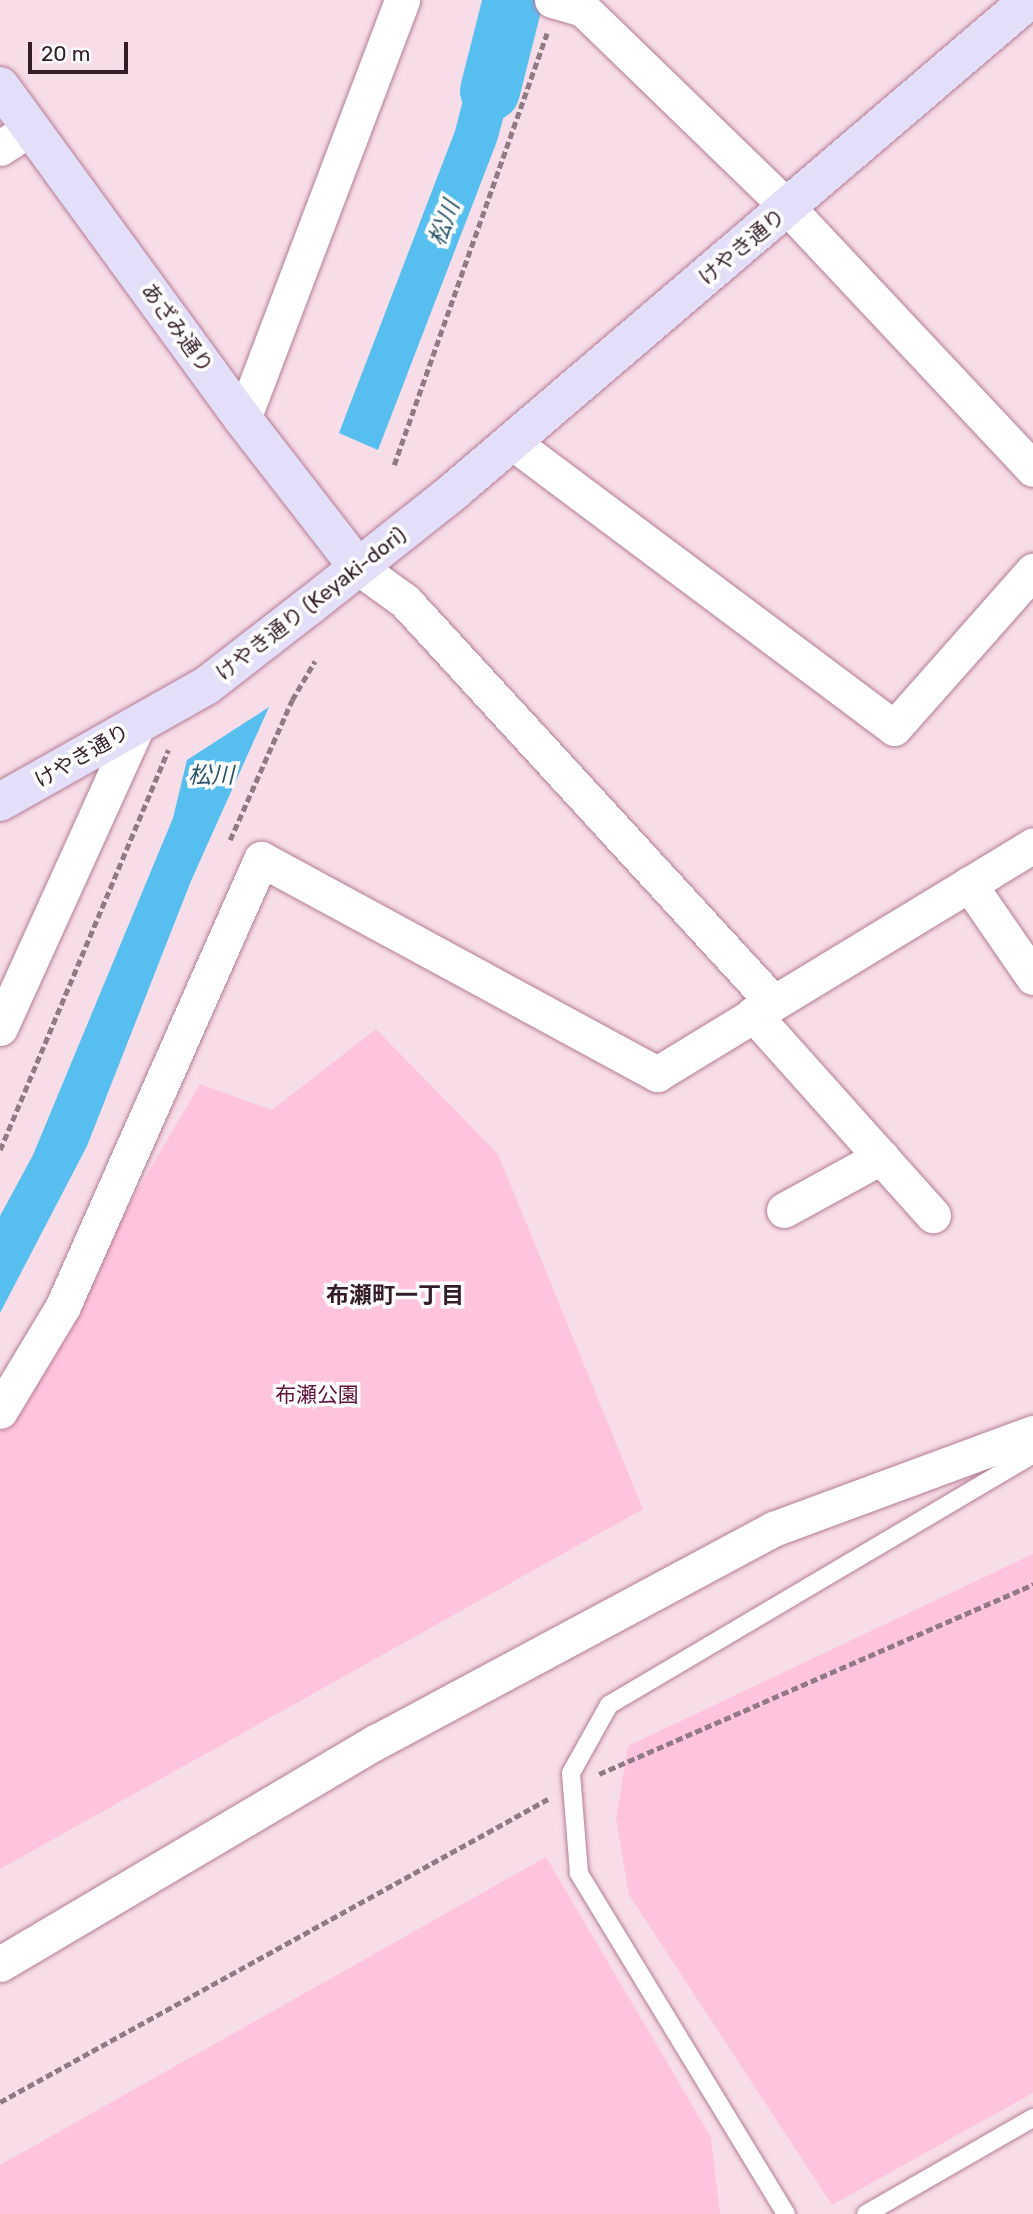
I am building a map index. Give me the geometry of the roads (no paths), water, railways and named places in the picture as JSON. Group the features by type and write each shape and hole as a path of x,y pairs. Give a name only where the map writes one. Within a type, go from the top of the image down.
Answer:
{"street":[{"path":"243,419 402,0"},
{"path":"552,0 583,9 788,208 1033,469"},
{"name":"けやき通り","path":"453,492 1029,0"},
{"name":"あざみ通り","path":"0,86 15,138 243,419 358,567"},
{"path":"512,442 894,728 1033,571"},
{"name":"けやき通り (Keyaki-dori)","path":"151,717 206,685 453,492"},
{"path":"358,567 405,601 763,1008 881,1157 933,1214"},
{"path":"0,1028 151,717"},
{"name":"けやき通り","path":"0,802 151,717"},
{"path":"0,1411 63,1306 261,859 657,1074 1033,845"},
{"path":"969,884 1033,977"},
{"path":"784,1210 881,1157"},
{"path":"0,1964 376,1742 773,1529 1033,1433"}],"lane":[{"path":"786,2214 579,1873 571,1773 609,1705 1033,1454"},
{"path":"866,2214 1033,2118"}],"water":[{"name":"松川","path":"487,7 532,13 497,141 378,450 339,433 455,131"},
{"name":"松川","path":"269,707 191,881 87,1146 0,1313 0,1216 33,1155 173,818 187,760"}],"waterway":[{"name":"松川","path":"490,91 513,0"}],"district":[{"name":"布瀬町一丁目","path":"395,1295"}],"park label":[{"name":"布瀬公園","path":"317,1395"}]}
